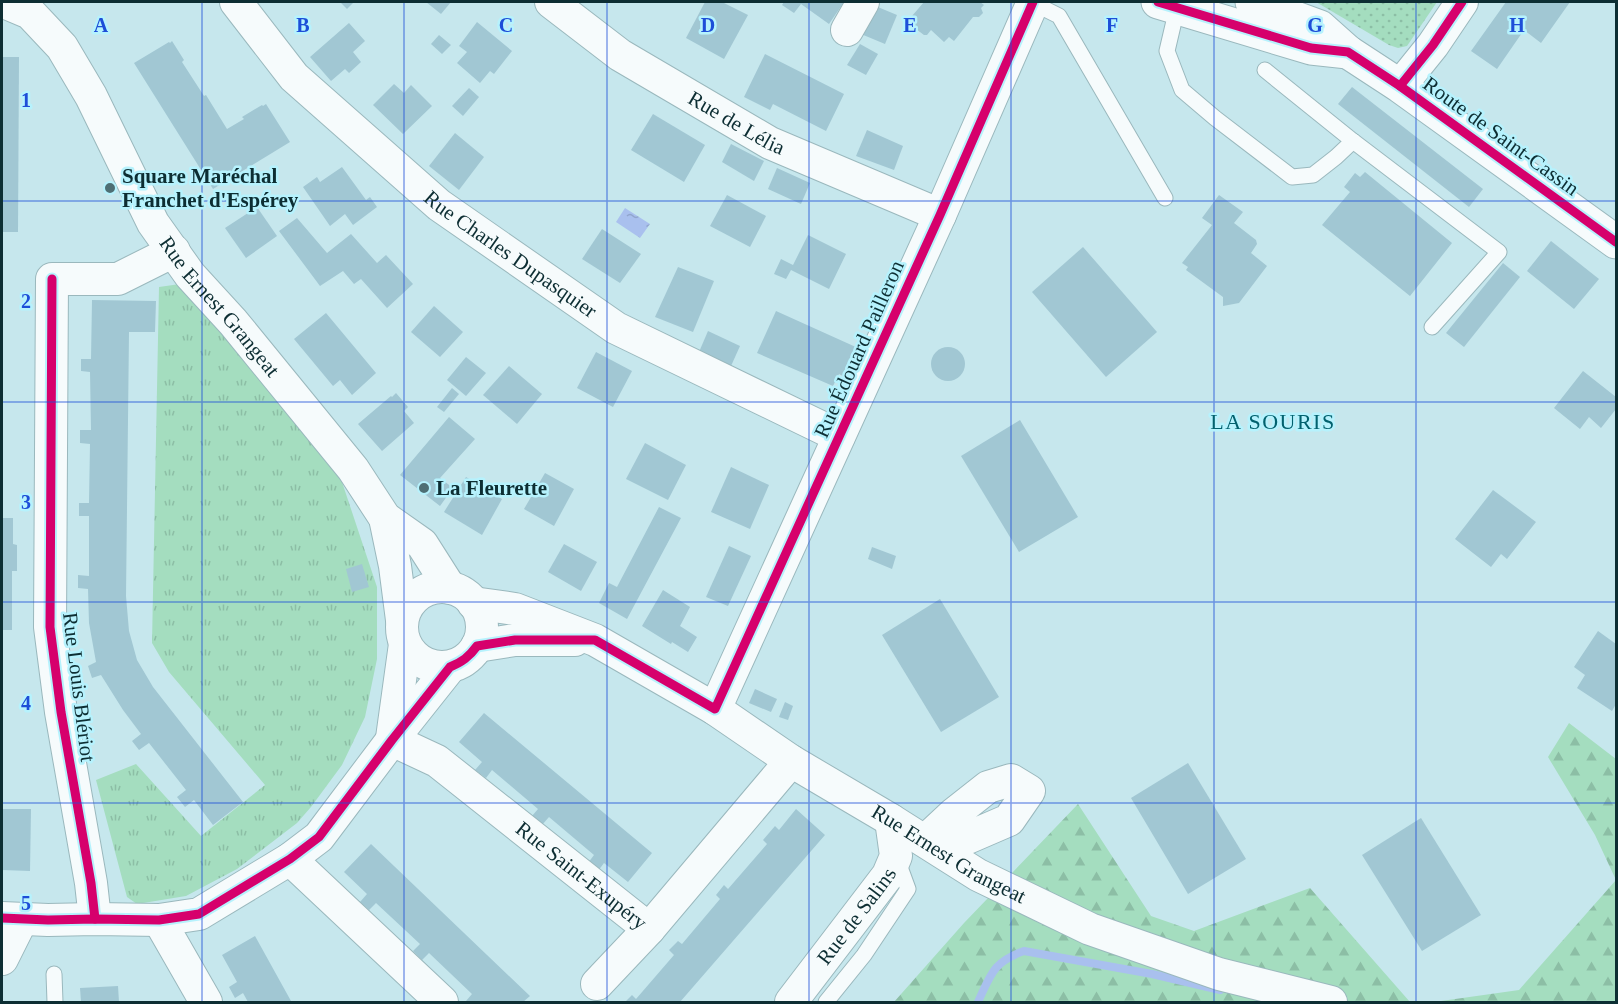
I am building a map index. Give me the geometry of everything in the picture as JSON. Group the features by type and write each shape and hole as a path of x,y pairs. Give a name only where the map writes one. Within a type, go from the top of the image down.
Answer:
{"street":[{"name":"Rue Ernest Grangeat","path":"4,2 30,14 62,47 91,96 153,223 190,275 233,322 353,469 386,518 422,544 462,595 515,609 595,640 715,710 791,760 978,874 1090,929 1219,975 1331,1002"},
{"name":"Rue Charles Dupasquier","path":"236,2 294,77 439,205 616,328 839,436"},
{"name":"Rue de Lélia","path":"551,2 620,56 770,144 940,215"},
{"path":"847,30 863,2"},
{"name":"Rue Édouard Pailleron","path":"715,710 940,215 1033,2"},
{"name":"Route de Saint-Cassin","path":"1252,2 1320,27 1348,52 1400,86 1617,242"},
{"path":"1400,86 1462,2"},
{"name":"Route de Saint-Cassin","path":"1171,4 1311,48 1348,52"},
{"name":"Rue Louis Blériot","path":"95,918 50,627 52,279 118,279 174,251"},
{"name":"Rue Ernest Grangeat","path":"386,518 395,566 403,632"},
{"path":"392,740 403,632 406,608 414,598 437,587 462,595 479,613 482,624 477,646 461,663 450,667 436,668 412,655 403,632"},
{"path":"477,646 515,640 595,640"},
{"path":"2,959 12,918 159,920 199,914 290,859 319,837 450,667"},
{"name":"Rue Saint-Exupéry","path":"392,740 436,761 649,929 791,760"},
{"name":"Rue de Salins","path":"791,1002 888,875 896,856 891,820"},
{"path":"290,859 442,1002"},
{"path":"159,920 206,1002"},
{"path":"597,984 649,929"}],"lane":[{"path":"1033,2 1059,16 1165,198"},
{"path":"1171,4 1167,51 1182,90 1283,171 1292,177 1312,175 1353,141"},
{"path":"1265,70 1353,141 1499,252 1432,327"},
{"path":"826,1002 864,955 908,889 896,856"},
{"path":"54,975 55,1002"}],"green space":[{"path":"1316,2 1437,2 1407,46 1398,48"},
{"path":"187,283 341,479 377,587 377,659 365,717 342,765 297,823 237,869 186,896 137,904 127,897 96,780 136,764 201,836 265,785 169,672 152,643 159,287"},
{"path":"1569,723 1616,759 1616,880 1595,835 1548,757"},
{"path":"1078,804 1151,916 1194,931 1310,888 1410,1002 894,1002 964,923"},
{"path":"1616,880 1616,1002 1434,1002 1519,990"}],"water":[{"path":"625,208 650,224 640,238 616,222"}],"building":[{"path":"340,2 354,2 347,9"},
{"path":"426,2 451,2 441,14"},
{"path":"705,2 722,2 748,15 724,59 686,38"},
{"path":"784,2 844,2 829,24 801,4 794,13 782,5"},
{"path":"924,2 980,2 984,5 981,8 983,13 979,17 973,17 954,41 949,37 944,42 931,30 924,35 912,26 917,20 912,16"},
{"path":"1506,2 1570,2 1541,43 1524,30 1497,69 1471,51"},
{"path":"873,5 897,15 885,44 861,34"},
{"path":"477,22 512,51 494,74 490,71 480,83 457,63 467,52 459,46"},
{"path":"349,23 365,41 353,52 361,62 349,73 345,69 331,81 310,57"},
{"path":"439,35 451,45 442,54 431,44"},
{"path":"172,41 184,60 182,62 227,129 244,119 242,117 266,104 290,142 213,189 134,63"},
{"path":"860,44 878,54 866,75 847,65"},
{"path":"765,54 844,94 826,131 773,104 770,110 744,97"},
{"path":"2,57 19,57 18,232 2,232"},
{"path":"394,84 404,93 411,85 432,106 403,134 373,105"},
{"path":"1352,87 1483,189 1469,207 1338,104"},
{"path":"469,88 479,97 463,116 452,106"},
{"path":"653,114 705,145 684,182 631,150"},
{"path":"867,130 903,146 894,170 856,156"},
{"path":"455,133 484,157 459,190 429,166"},
{"path":"731,144 764,161 754,181 722,162"},
{"path":"342,167 366,200 370,197 377,207 353,225 345,214 330,226 303,187 317,177 320,182"},
{"path":"777,168 810,183 801,204 768,189"},
{"path":"1365,172 1452,243 1410,296 1322,225 1350,192 1344,187 1355,173 1360,177"},
{"path":"727,195 766,216 750,247 710,226"},
{"path":"1219,195 1243,212 1234,223 1256,240 1257,244 1251,253 1267,266 1239,303 1223,306 1223,297 1186,270 1188,267 1182,263 1212,225 1202,218"},
{"path":"257,207 277,236 246,258 225,228"},
{"path":"297,218 327,253 351,234 377,263 386,255 413,284 387,308 361,279 354,284 343,271 320,286 279,231"},
{"path":"602,229 641,254 620,283 582,259"},
{"path":"808,235 846,254 829,289 791,270 786,279 774,274 781,259 793,265"},
{"path":"1551,241 1599,279 1574,309 1527,271"},
{"path":"1083,247 1157,332 1106,377 1032,292"},
{"path":"1503,263 1520,277 1464,347 1446,333"},
{"path":"678,267 714,281 693,332 655,317"},
{"path":"92,300 156,301 155,332 129,332 126,596 129,631 137,660 153,687 243,802 213,825 194,800 185,807 177,797 186,790 149,743 139,750 132,741 141,734 101,675 92,678 88,666 96,662 89,623 88,589 78,588 78,575 89,576 89,516 79,516 79,503 89,503 90,444 80,443 80,430 91,430 90,372 81,371 81,359 91,359"},
{"path":"434,306 463,332 440,357 411,332"},
{"path":"776,311 858,348 845,377 839,374 833,386 757,353"},
{"path":"326,313 376,373 352,395 340,380 333,386 294,339"},
{"path":"708,331 740,346 731,366 699,352"},
{"path":"948,347 960,352 965,364 960,376 948,381 936,376 931,364 936,352"},
{"path":"596,352 632,371 613,407 577,388"},
{"path":"466,357 486,373 466,396 447,380"},
{"path":"509,366 542,394 517,424 483,395"},
{"path":"1583,371 1616,397 1616,409 1601,428 1589,417 1580,429 1554,408"},
{"path":"452,388 459,394 444,412 437,407"},
{"path":"396,393 408,407 404,411 414,423 382,451 358,424"},
{"path":"449,417 475,439 440,478 453,488 440,506 400,475"},
{"path":"1020,420 1078,517 1019,552 961,456"},
{"path":"645,443 686,465 668,500 626,479"},
{"path":"731,467 769,485 750,529 711,512"},
{"path":"545,473 574,489 554,526 524,509"},
{"path":"466,477 502,499 482,535 444,512"},
{"path":"1493,490 1536,522 1507,559 1501,554 1491,567 1455,539"},
{"path":"659,507 681,518 627,619 599,603 609,583 617,587"},
{"path":"2,518 13,518 13,544 17,545 17,571 12,571 12,630 2,630"},
{"path":"564,544 597,562 581,591 548,572"},
{"path":"729,546 751,556 728,606 706,597"},
{"path":"872,547 896,556 892,569 868,559"},
{"path":"362,564 369,587 352,592 346,569"},
{"path":"663,590 690,607 680,626 697,637 688,652 642,626"},
{"path":"940,599 999,697 941,732 882,635"},
{"path":"1598,631 1616,644 1616,704 1612,711 1577,688 1585,675 1574,667"},
{"path":"755,689 777,699 771,712 749,703"},
{"path":"785,702 793,706 788,720 779,717"},
{"path":"484,713 652,853 628,882 604,863 598,871 588,863 594,855 549,817 542,825 532,816 538,809 492,770 486,778 475,770 482,762 459,742"},
{"path":"1188,763 1246,859 1188,894 1131,798"},
{"path":"2,809 31,809 30,871 2,870"},
{"path":"796,809 825,835 680,1002 625,1002 632,995 636,999 674,955 669,950 678,941 682,944 720,899 716,895 724,885 728,889 767,844 763,840 775,826 779,830"},
{"path":"1421,818 1481,915 1422,951 1362,855"},
{"path":"371,844 530,996 523,1002 467,1002 472,994 429,953 422,960 413,951 420,944 376,903 369,910 360,902 367,894 344,872"},
{"path":"255,936 292,1002 248,1002 243,993 235,998 229,987 237,982 222,955"},
{"path":"118,986 119,1002 81,1002 80,988"}],"waterway":[{"path":"978,1002 994,970 1006,960 1024,951 1152,974 1220,990"}],"cycle path":[{"path":"2,918 159,920 199,914 290,859 319,837 450,667 465,659 477,646 515,640 595,640 715,709 940,215 1033,2"},
{"path":"1158,2 1311,48 1348,52 1400,86 1616,242"},
{"path":"1400,86 1433,45 1462,2"},
{"path":"52,279 50,627 61,712 91,883 95,919"}],"place":[{"name":"Square Maréchal Franchet d'Espérey","path":"110,188"},
{"name":"La Fleurette","path":"424,488"}],"district":[{"name":"LA SOURIS","path":"1273,421"}]}
